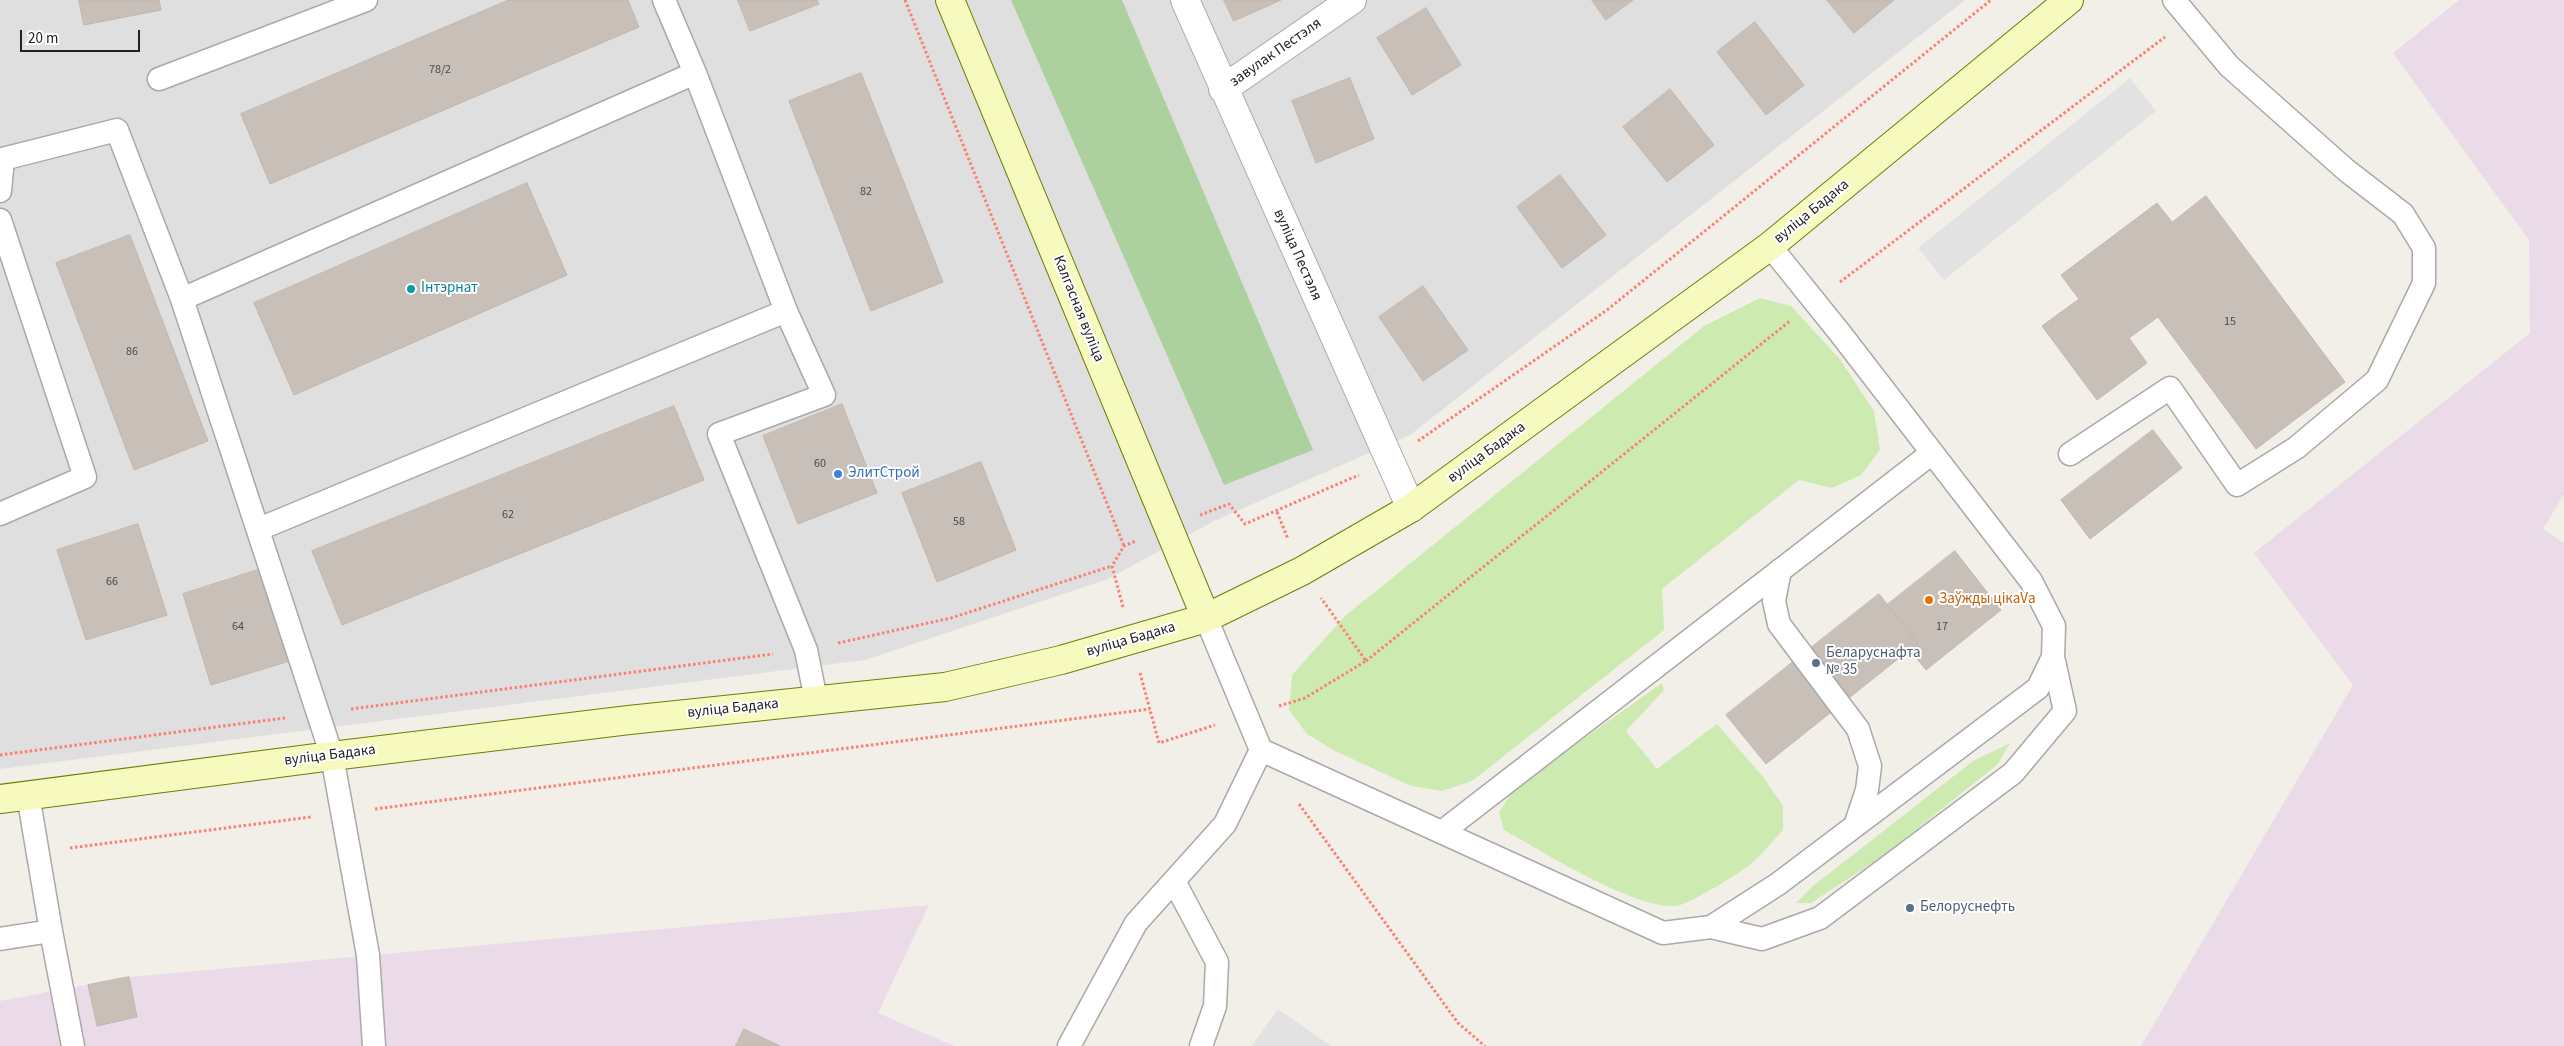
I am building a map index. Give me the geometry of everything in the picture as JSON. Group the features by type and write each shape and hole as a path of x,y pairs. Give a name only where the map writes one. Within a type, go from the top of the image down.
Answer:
{"main road":[{"name":"Калгасная вуліца","path":"950,0 1206,618"},
{"name":"вуліца Бадака","path":"0,799 332,756 816,700 945,687 1061,660 1206,618 1302,571 1411,508 1770,246 2069,0"}],"street":[{"name":"вуліца Пестэля","path":"1185,0 1388,461 1411,508"},
{"name":"завулак Пестэля","path":"1224,89 1352,0"}],"lane":[{"path":"159,79 366,0"},
{"path":"664,0 696,73 786,311 824,395 719,434 806,650 816,700"},
{"path":"2070,454 2170,388 2237,484 2296,448 2377,380 2424,282 2424,248 2403,214 2346,170 2230,66 2174,0"},
{"path":"182,299 696,73"},
{"path":"0,191 3,159 116,130 182,299 332,756 368,955 374,1046"},
{"path":"0,220 85,477 0,514"},
{"path":"1206,618 1261,750 1663,933 1711,926 1762,939 1820,918 2013,773 2065,710 2053,658 2054,626 2031,581 1770,246"},
{"path":"259,529 786,311"},
{"path":"1442,832 1932,453"},
{"path":"1780,570 1774,601 1779,624 1858,729 1870,766 1867,790 1855,826"},
{"path":"1711,926 1778,884 2038,688 2053,658"},
{"path":"1069,1046 1136,923 1225,824 1261,750"},
{"path":"28,795 73,1046"},
{"path":"1174,881 1217,962 1215,1006 1201,1046"},
{"path":"0,939 51,931"}],"path":[{"path":"905,0 1124,546"},
{"path":"0,755 806,650 951,618 1112,566 1124,546 1229,504 1244,524 1277,512 1388,461 1608,310 1991,0"},
{"path":"1112,566 1159,743 1305,698 1366,662 1814,301 2189,18"},
{"path":"1277,512 1302,571 1366,662"},
{"path":"37,852 1150,709"},
{"path":"1295,798 1458,1023 1485,1046"}],"shaded area":[{"path":"0,0 1965,0 1410,435 1214,521 1108,579 865,660 0,769"},
{"path":"2459,0 2564,0 2564,494 2543,529 2564,543 2564,1046 2141,1046 2353,685 2254,553 2530,333 2529,240 2393,53"},
{"path":"2130,78 2156,111 1944,280 1918,248"},
{"path":"929,905 878,1013 954,1046 0,1046 0,1001 129,977"},
{"path":"1278,1009 1331,1046 1252,1046"}],"green space":[{"path":"1011,0 1122,0 1313,450 1224,485"},
{"path":"1760,298 1791,306 1839,358 1874,411 1880,450 1861,475 1832,488 1799,480 1662,589 1664,630 1472,781 1442,791 1411,786 1335,751 1307,734 1289,710 1292,675 1345,616 1704,326"},
{"path":"1662,683 1664,690 1626,731 1657,769 1717,724 1764,778 1783,806 1783,830 1752,863 1703,894 1676,906 1658,904 1637,898 1613,889 1565,865 1504,830 1499,813 1513,789"},
{"path":"2010,743 1998,764 1883,856 1811,903 1796,903 1813,886 1973,761"}],"building":[{"path":"79,0 159,0 161,10 84,25"},
{"path":"509,0 628,0 639,27 270,184 241,114"},
{"path":"738,0 817,0 819,4 750,31"},
{"path":"1224,0 1281,0 1234,21"},
{"path":"1592,0 1633,0 1606,20"},
{"path":"1827,0 1894,0 1854,33"},
{"path":"1426,8 1461,65 1412,95 1377,38"},
{"path":"1755,22 1804,85 1766,115 1717,52"},
{"path":"861,73 943,282 871,311 789,101"},
{"path":"1350,78 1374,139 1316,163 1292,101"},
{"path":"1670,89 1714,145 1667,182 1623,127"},
{"path":"1560,175 1606,235 1562,268 1517,207"},
{"name":"Інтэрнат","path":"527,183 567,275 294,395 254,303"},
{"path":"2206,196 2345,382 2256,449 2158,317 2129,338 2147,363 2097,400 2042,326 2079,299 2061,275 2157,203 2172,222"},
{"path":"130,235 208,441 134,470 56,263"},
{"path":"1423,286 1468,350 1423,381 1379,317"},
{"path":"842,404 877,493 798,524 763,436"},
{"path":"674,406 704,480 342,625 312,551"},
{"path":"2153,430 2182,468 2090,539 2061,500"},
{"path":"981,462 1016,550 937,582 902,493"},
{"path":"138,524 167,615 86,640 57,550"},
{"path":"1955,551 2001,610 1926,670 1910,650 1918,643 1887,605"},
{"path":"264,568 293,660 211,685 183,594"},
{"path":"1879,594 1918,643 1766,764 1726,715"},
{"path":"129,977 137,1017 97,1026 88,985"},
{"path":"744,1029 780,1046 736,1046"}],"place":[{"name":"Інтэрнат","path":"411,289"},
{"name":"ЭлитСтрой","path":"838,474"},
{"name":"Заўжды цікаVа","path":"1929,600"},
{"name":"Беларуснафта № 35","path":"1816,663"},
{"name":"Белоруснефть","path":"1910,908"}]}
